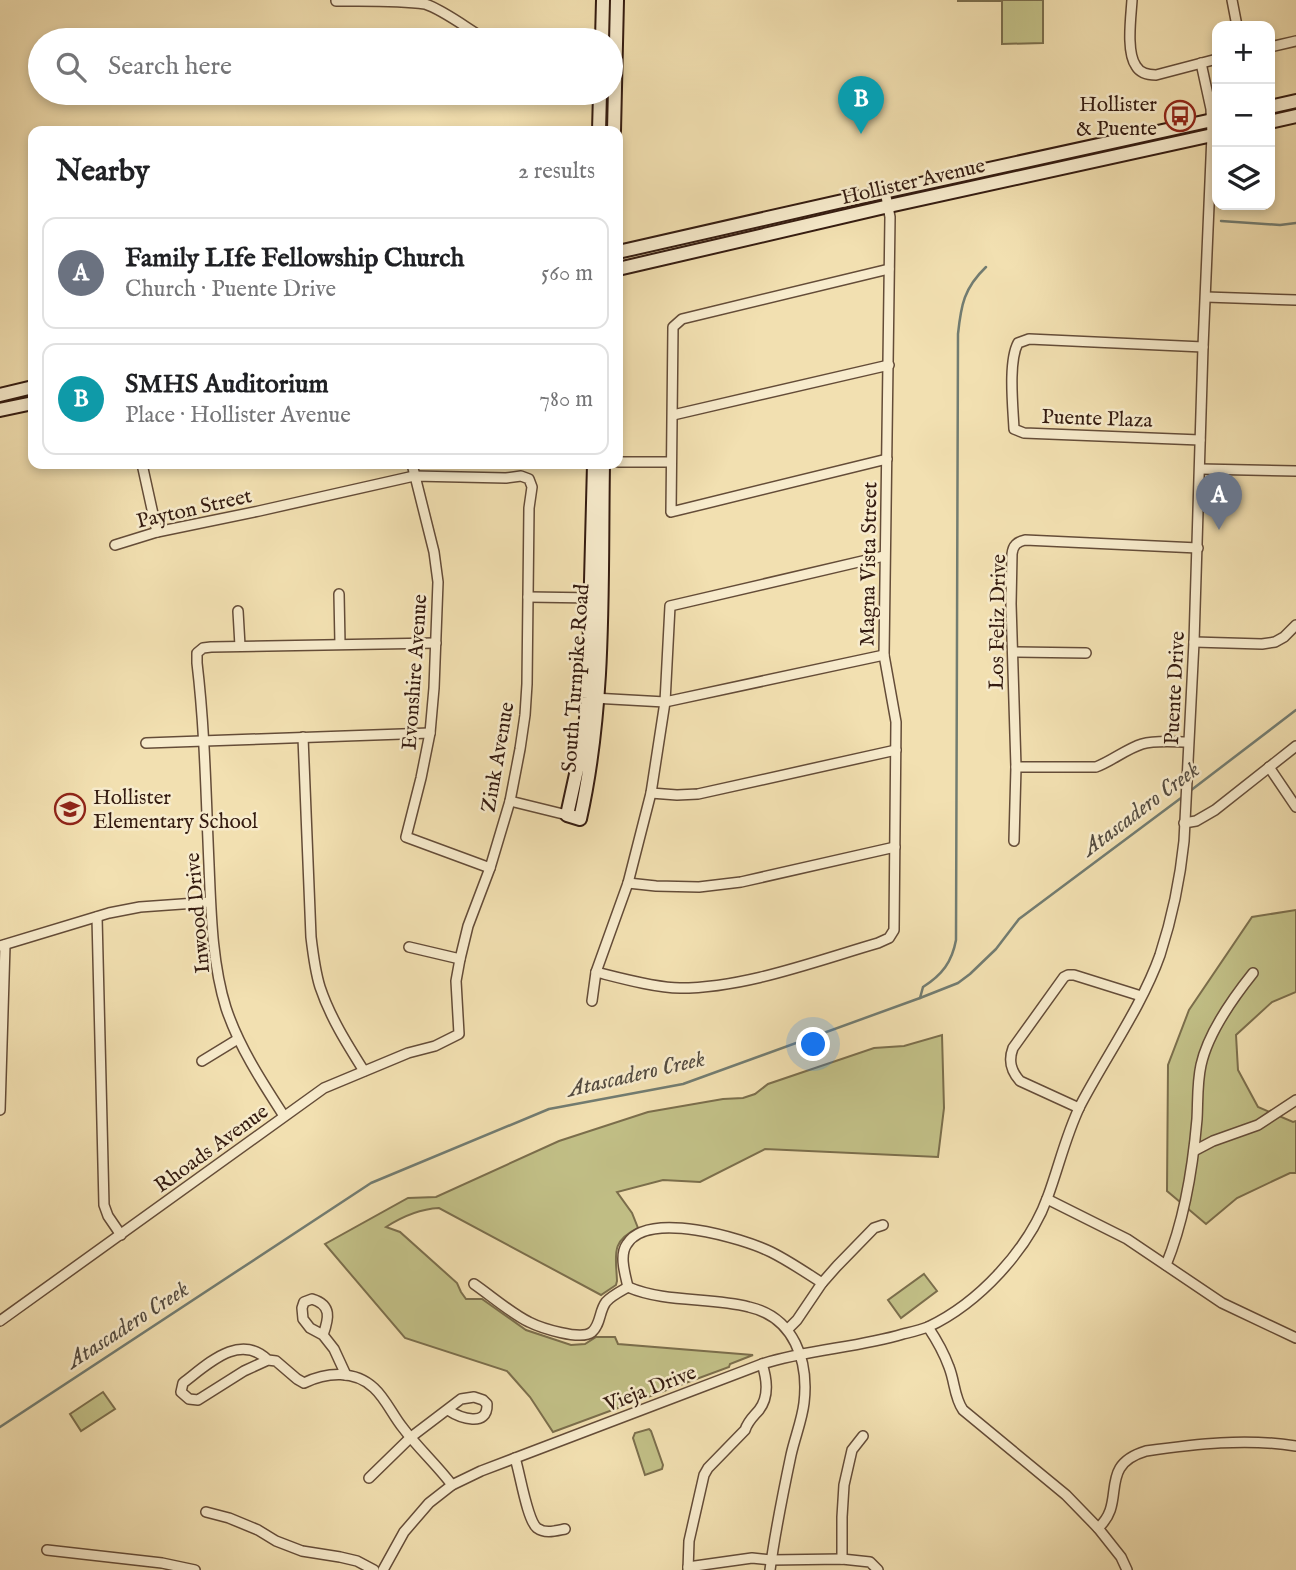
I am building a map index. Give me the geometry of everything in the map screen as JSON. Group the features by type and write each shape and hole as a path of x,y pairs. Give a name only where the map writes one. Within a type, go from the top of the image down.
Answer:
{"main road":[{"path":"602,28 603,0"},
{"path":"616,28 618,0"},
{"path":"1275,106 1296,101"},
{"path":"599,126 600,105"},
{"path":"614,105 614,126"},
{"path":"1275,121 1296,116"},
{"name":"Hollister Avenue","path":"623,251 1212,120"},
{"name":"Hollister Avenue","path":"623,268 1212,136"},
{"path":"0,395 28,388"},
{"path":"0,410 28,404"},
{"name":"South Turnpike Road","path":"594,469 596,598"},
{"name":"South Turnpike Road","path":"566,815 580,819 591,766 603,469"}],"street":[{"path":"1132,0 1131,53 1140,71 1147,75 1156,75 1212,61"},
{"path":"1232,0 1236,21"},
{"path":"336,1 437,4 470,28"},
{"path":"1275,46 1296,41"},
{"name":"Puente Drive","path":"1201,63 1212,111"},
{"name":"Puente Drive","path":"968,1302 995,1278 1032,1231 1047,1199 1079,1108 1141,996 1159,957 1176,898 1181,871 1187,787 1198,548 1203,347 1214,147"},
{"name":"Magna Vista Street","path":"596,972 677,989 705,987 762,976 878,943 894,930 895,722 884,655 889,365 889,206 885,191"},
{"path":"887,459 671,512 673,327 682,319 889,269"},
{"path":"1206,297 1296,300"},
{"name":"Puente Plaza","path":"1200,440 1012,432 1012,401 1015,341 1029,339 1203,347"},
{"path":"673,415 889,365"},
{"path":"623,462 671,462"},
{"path":"143,469 157,532"},
{"name":"Evonshire Avenue","path":"413,469 434,552 438,582 430,733 421,778 403,839 490,868"},
{"path":"1200,469 1296,471"},
{"name":"Payton Street","path":"115,545 157,532 414,475 529,479"},
{"name":"Zink Avenue","path":"459,1034 456,981 460,959 468,926 490,868 510,801 525,715 529,508 532,487 529,479"},
{"name":"Los Feliz Drive","path":"1014,841 1016,766 1012,554 1015,538 1198,548"},
{"path":"593,1001 596,972 628,883 651,793 665,702 670,606 884,556"},
{"path":"339,594 340,644"},
{"path":"528,597 596,598"},
{"path":"238,611 240,646"},
{"path":"1194,642 1275,642 1296,625"},
{"path":"187,647 198,652 211,647 436,643"},
{"name":"Inwood Drive","path":"198,652 210,902 216,967 238,1039 284,1116"},
{"path":"1013,652 1086,653"},
{"path":"593,698 665,702 884,655"},
{"path":"146,743 430,733"},
{"path":"303,737 313,958 319,984 337,1028 364,1071"},
{"path":"1016,766 1096,767 1140,745 1154,742 1188,742"},
{"path":"1184,823 1196,821 1215,810 1296,746"},
{"path":"651,793 698,794 895,750"},
{"path":"1269,767 1296,807"},
{"path":"510,801 566,815"},
{"path":"628,883 699,887 741,882 895,848"},
{"path":"0,1110 3,945 140,907 210,902"},
{"path":"97,917 104,1205 121,1236"},
{"path":"409,947 460,959"},
{"path":"1166,1265 1174,1246 1194,1151 1201,1065 1208,1045 1237,993 1253,973"},
{"path":"1079,1108 1020,1082 1010,1065 1013,1048 1068,975 1141,996"},
{"name":"Rhoads Avenue","path":"0,1321 324,1088 408,1053 435,1046 459,1034"},
{"path":"202,1061 238,1039"},
{"path":"1194,1151 1213,1141 1258,1125 1296,1100"},
{"path":"1047,1199 1127,1239 1222,1303 1296,1338"},
{"path":"788,1329 822,1283 874,1228 883,1226"},
{"path":"628,1287 623,1257 625,1246 636,1236 663,1228 719,1235 747,1242 770,1252 822,1283"},
{"path":"474,1284 528,1321 584,1336 597,1326 607,1300 628,1287"},
{"path":"628,1287 650,1293 749,1307 762,1311 788,1329 800,1354 806,1385 771,1565"},
{"name":"Vieja Drive","path":"383,1570 404,1532 429,1503 452,1485 481,1471 762,1364 800,1354 882,1340 928,1327 968,1302"},
{"path":"928,1327 948,1366 954,1392 963,1410 1066,1495 1098,1528 1121,1557 1127,1570"},
{"path":"323,1335 334,1349 346,1375"},
{"path":"268,1360 262,1353 246,1348 236,1349 220,1356 183,1383 181,1392 189,1399 198,1400 244,1371 268,1360 276,1361 304,1383 330,1374 361,1379 377,1391 411,1437 452,1485"},
{"path":"762,1364 766,1387 764,1403 747,1423 745,1430 704,1475 689,1541 688,1568 752,1558 771,1565 842,1559 870,1562 878,1570"},
{"path":"369,1478 411,1437 448,1410"},
{"path":"842,1559 844,1485 852,1450 863,1436"},
{"path":"1098,1528 1106,1522 1112,1506 1119,1468 1135,1454 1218,1442 1263,1442 1296,1446"},
{"path":"514,1458 531,1521 546,1531 565,1529"},
{"path":"206,1512 229,1518 302,1551 340,1557 374,1570"},
{"path":"47,1550 162,1563 195,1570"}],"shaded area":[{"path":"958,0 1043,0 1043,43 1002,44 1002,1"},
{"path":"1296,910 1296,992 1272,1002 1236,1035 1238,1070 1258,1107 1296,1121 1296,1173 1290,1173 1237,1198 1206,1224 1167,1191 1168,1065 1189,1010 1252,917"},
{"path":"942,1035 944,1108 938,1157 765,1149 700,1182 663,1180 617,1192 632,1213 638,1228 619,1244 616,1256 616,1285 601,1295 439,1208 411,1214 386,1227 400,1232 457,1283 466,1299 482,1299 526,1330 571,1345 585,1344 596,1337 615,1337 618,1344 753,1355 730,1364 729,1367 553,1432 530,1397 507,1371 405,1338 325,1244 408,1198 436,1197 559,1141 648,1112 743,1098 755,1094 768,1084 874,1048 904,1046"},
{"path":"924,1274 937,1291 901,1318 888,1300"},
{"path":"103,1392 115,1409 81,1431 70,1414"},
{"path":"649,1429 663,1465 662,1469 645,1475 633,1438 635,1433"}],"waterway":[{"path":"1221,221 1280,225 1296,223"},
{"path":"920,998 923,987 936,978 949,961 956,940 958,334 968,290 986,267"},
{"name":"Atascadero Creek","path":"1190,791 1296,710"},
{"name":"Atascadero Creek","path":"0,1427 371,1183 549,1109 683,1084 958,983 996,949 1019,919 1185,795"}],"place":[{"name":"Hollister & Puente","path":"1180,116"},
{"name":"SMHS Auditorium","path":"861,134"},
{"name":"Family LIfe Fellowship Church","path":"1219,530"},
{"name":"Hollister Elementary School","path":"70,809"}]}
